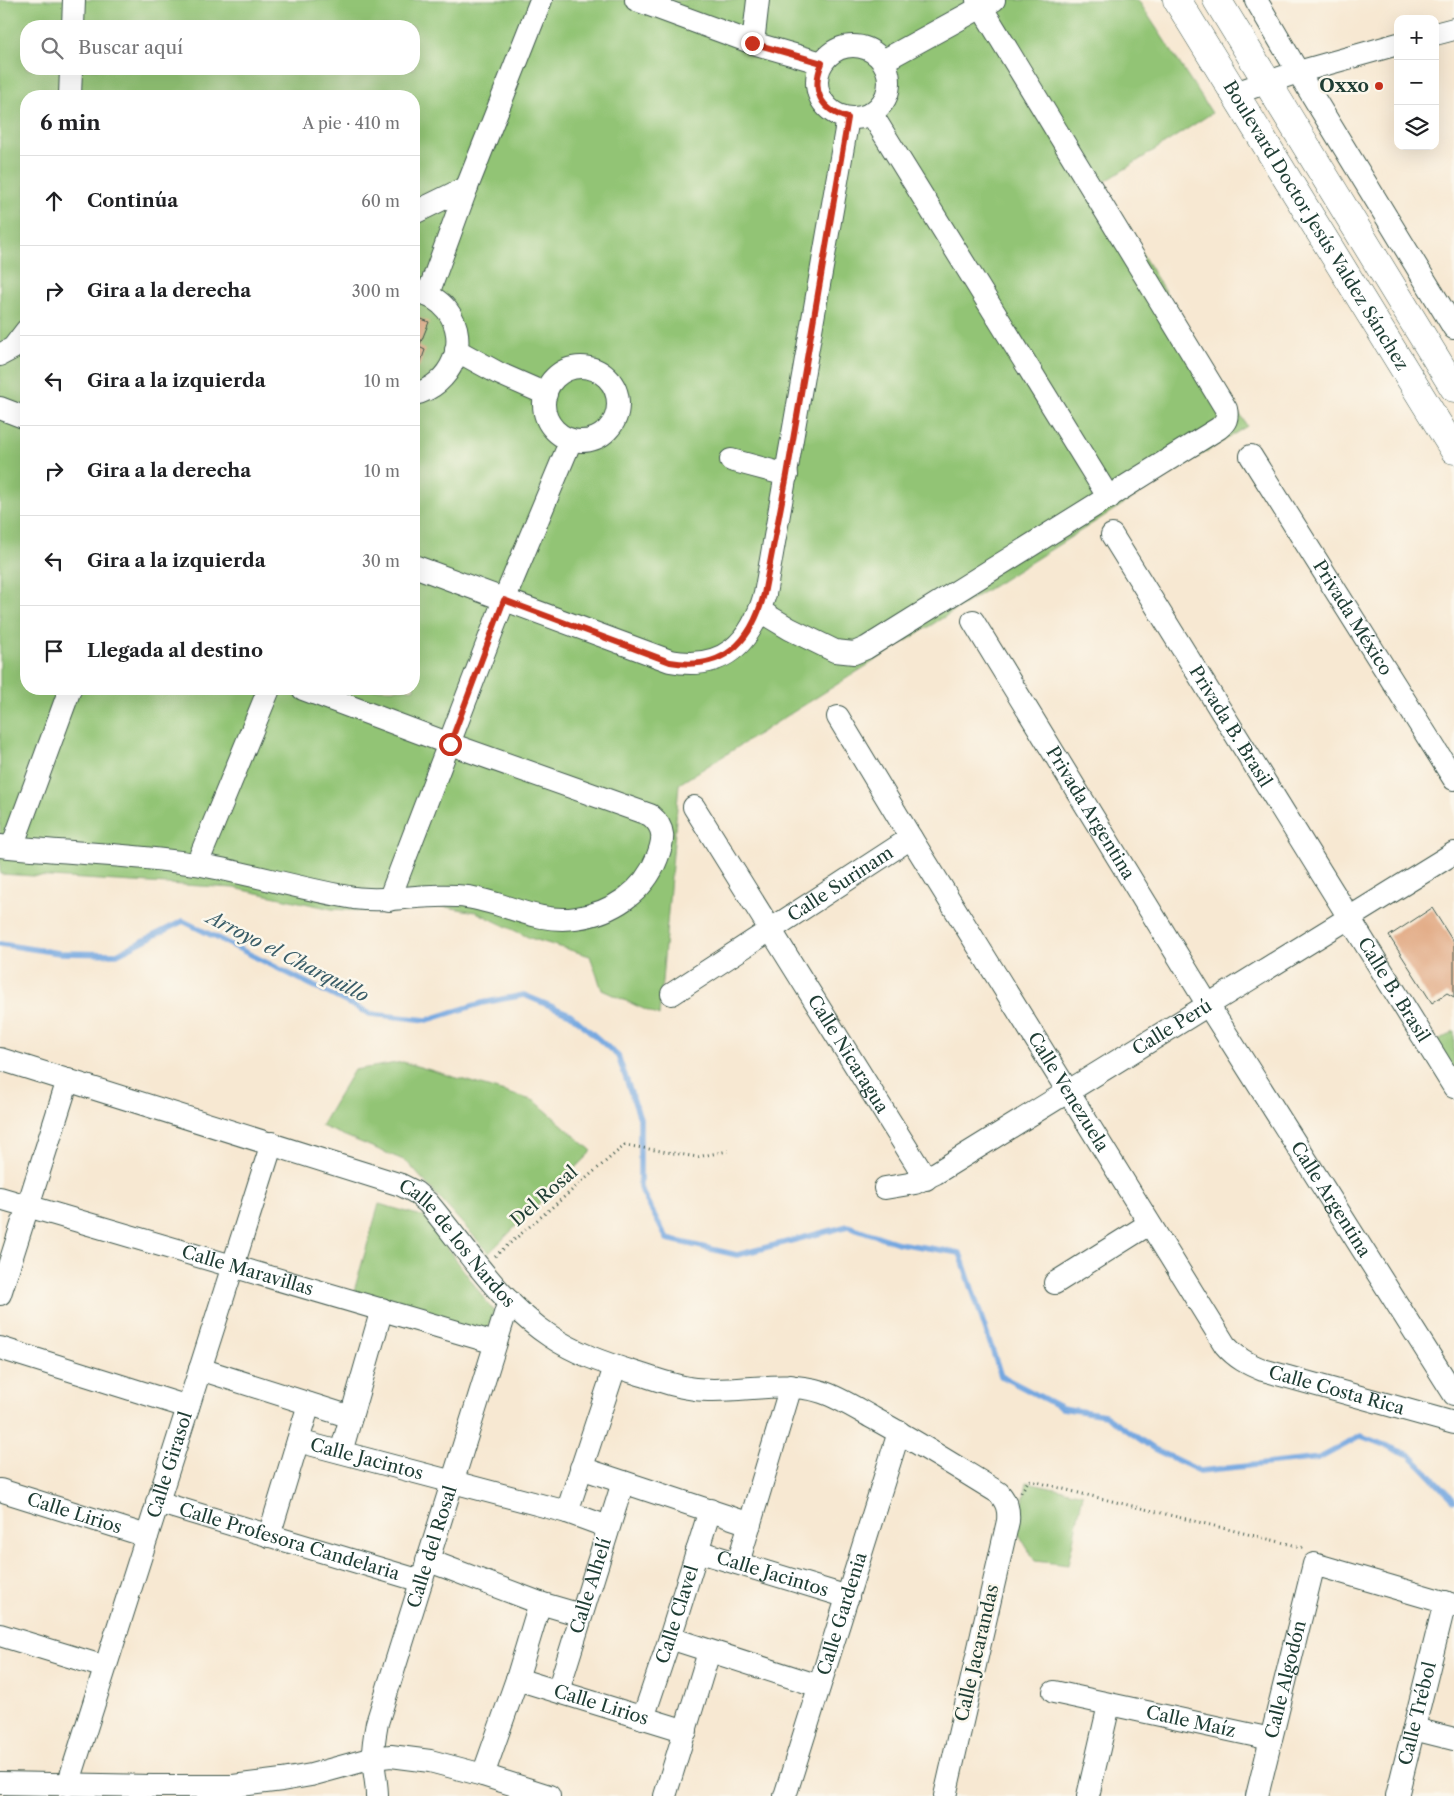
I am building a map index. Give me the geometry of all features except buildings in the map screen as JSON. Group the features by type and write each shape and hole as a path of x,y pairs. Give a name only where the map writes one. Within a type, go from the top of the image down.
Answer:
{"main road":[{"name":"Boulevard Doctor Jesús Valdez Sánchez","path":"1177,0 1454,450"},
{"name":"Boulevard Doctor Jesús Valdez Sánchez","path":"1217,0 1454,388"}],"street":[{"path":"73,20 74,0"},
{"path":"420,392 426,391 444,378 454,362 457,336 452,318 446,309 421,292 467,186 541,0"},
{"path":"636,0 752,43 822,63"},
{"path":"752,43 758,0"},
{"path":"1256,0 1454,328"},
{"path":"760,611 790,629 835,651 854,653 866,648 1219,428 1225,422 1227,416 1226,409 984,3 883,61"},
{"path":"1439,33 1454,29"},
{"path":"852,45 864,47 875,52 883,61 889,75 888,90 882,104 871,114 860,118 848,118 837,114 827,107 820,98 817,80 822,63 830,54 840,48 852,45"},
{"path":"1235,93 1298,72 1394,45"},
{"path":"70,90 71,75"},
{"path":"871,114 1109,498"},
{"path":"420,568 670,662 686,664 707,662 728,653 740,643 752,628 760,611 764,594 787,475 848,118"},
{"path":"420,210 467,186"},
{"path":"1431,349 1454,335"},
{"path":"0,355 13,348 20,339"},
{"path":"456,350 498,374 546,394"},
{"path":"581,367 592,369 602,374 611,382 616,392 617,415 612,425 604,434 594,439 571,440 560,435 546,417 544,405 546,394 551,383 569,369 581,367"},
{"path":"0,408 20,416"},
{"path":"389,900 504,600 571,440"},
{"name":"Privada México","path":"1251,456 1454,779"},
{"path":"732,460 787,475"},
{"name":"Privada B. Brasil","path":"1112,535 1350,917"},
{"name":"Privada Argentina","path":"973,621 1208,1005"},
{"path":"68,695 6,847 197,864 354,898 389,900 465,896 500,904 538,917 556,920 576,919 594,914 610,908 629,897 643,881 656,861 662,845 662,830 658,821 650,815 319,695"},
{"path":"197,864 267,695"},
{"name":"Calle Venezuela","path":"838,717 1225,1345"},
{"name":"Calle Nicaragua","path":"694,807 926,1178"},
{"name":"Calle Surinam","path":"672,994 911,838"},
{"name":"Calle Perú","path":"885,1188 926,1178 1454,853"},
{"name":"Calle B. Brasil","path":"1350,917 1454,1087"},
{"name":"Calle Argentina","path":"1208,1005 1454,1394"},
{"name":"Calle de los Nardos","path":"0,1059 272,1143 393,1182 415,1192 428,1203 509,1301 530,1321 550,1336 578,1352 615,1367 693,1389 716,1390 792,1386 823,1392 899,1432"},
{"path":"0,1294 68,1080"},
{"name":"Calle Girasol","path":"68,1784 272,1143"},
{"name":"Calle Maravillas","path":"0,1198 495,1343"},
{"path":"1054,1283 1149,1224"},
{"name":"Calle del Rosal","path":"377,1796 373,1740 427,1560 509,1301"},
{"path":"341,1452 382,1309"},
{"name":"Calle Costa Rica","path":"1225,1345 1240,1359 1263,1370 1454,1423"},
{"path":"0,1348 188,1407"},
{"path":"567,1512 615,1367"},
{"name":"Calle Jacintos","path":"200,1369 351,1417"},
{"path":"738,1563 792,1386"},
{"path":"269,1536 309,1404"},
{"path":"899,1432 1000,1493 1009,1510"},
{"name":"Calle Gardenia","path":"785,1796 899,1432"},
{"name":"Calle Jacintos","path":"298,1441 567,1512 608,1527"},
{"path":"581,1468 750,1524"},
{"name":"Calle Alhelí","path":"558,1691 623,1482"},
{"name":"Calle Lirios","path":"0,1490 147,1536"},
{"name":"Calle Profesora Candelaria","path":"157,1502 421,1581"},
{"name":"Calle Clavel","path":"643,1718 710,1510"},
{"name":"Calle Jacarandas","path":"945,1796 1009,1510"},
{"name":"Calle Jacintos","path":"697,1551 848,1597"},
{"name":"Calle Profesora Candelaria","path":"427,1560 540,1603 581,1615"},
{"path":"1314,1564 1450,1604"},
{"name":"Calle Algodón","path":"1257,1796 1314,1564"},
{"path":"483,1775 517,1679 540,1603"},
{"name":"Calle Trébol","path":"1397,1796 1414,1728 1450,1604"},
{"path":"0,1635 105,1668"},
{"path":"670,1638 820,1686"},
{"path":"665,1796 709,1652"},
{"name":"Calle Lirios","path":"517,1679 686,1731"},
{"name":"Calle Maíz","path":"1054,1692 1271,1740"},
{"path":"1088,1796 1110,1705"},
{"path":"1414,1728 1454,1739"},
{"path":"11,1788 68,1784 153,1791 257,1783 310,1774 373,1758 391,1756 424,1760 483,1775 518,1791 549,1796"}],"path":[{"name":"Del Rosal","path":"481,1268 625,1146 697,1157 728,1151"},
{"path":"1009,1510 1029,1480 1310,1549 1314,1564"}],"green space":[{"path":"0,0 1138,0 1212,113 1100,185 1247,426 679,784 659,1016 602,990 590,956 530,938 476,912 428,904 392,913 332,909 234,888 0,874"},
{"path":"1454,1031 1454,1071 1437,1042"},
{"path":"403,1062 535,1101 592,1151 489,1253 406,1161 321,1126 354,1070"},
{"path":"379,1204 425,1217 494,1312 485,1336 352,1298"},
{"path":"1027,1482 1083,1494 1068,1565 1035,1561 1017,1531"}],"waterway":[{"name":"Arroyo el Charquillo","path":"0,944 59,953 117,954 183,921 370,1014 427,1020 482,1003 524,995 570,1014 618,1056 640,1118 640,1188 667,1239 737,1255 848,1226 898,1243 960,1253 1001,1376 1062,1408 1105,1415 1154,1449 1200,1471 1320,1458 1361,1436 1410,1455 1454,1500"}],"place":[{"name":"Oxxo","path":"1379,86"}],"route":[{"path":"450,744 504,600 670,662 686,664 700,664 728,653 740,643 752,628 760,611 787,475 848,118 837,114 827,107 820,98 817,86 818,74 822,63 752,43"}]}
